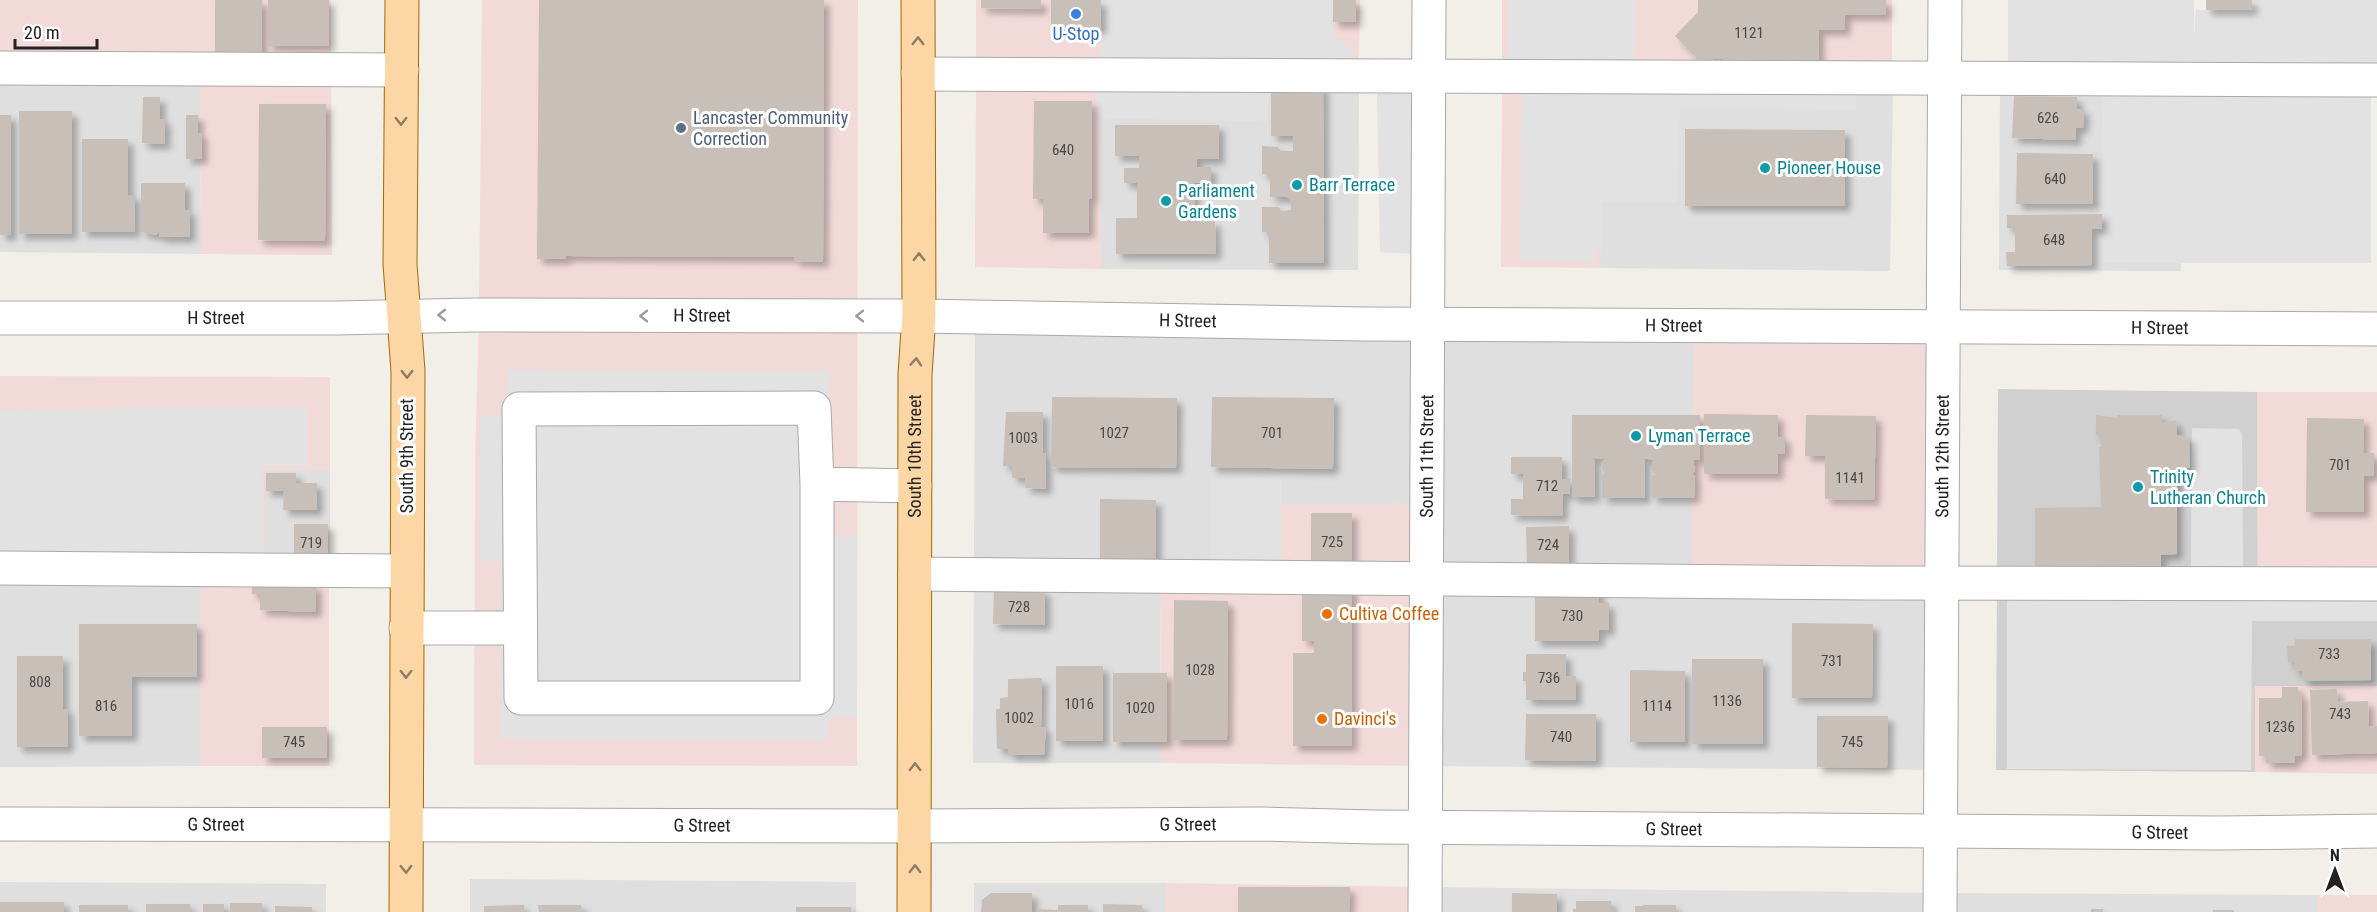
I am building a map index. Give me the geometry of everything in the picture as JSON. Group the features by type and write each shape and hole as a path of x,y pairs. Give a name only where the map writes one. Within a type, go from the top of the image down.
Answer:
{"main road":[{"name":"South 9th Street","path":"402,0 400,264 408,371 406,912"},
{"name":"South 10th Street","path":"915,912 915,374 919,316 918,0"}],"street":[{"name":"South 11th Street","path":"1425,912 1429,0"},
{"name":"South 12th Street","path":"1940,912 1945,0"},
{"path":"0,68 402,70"},
{"path":"918,74 2377,80"},
{"name":"H Street","path":"0,318 326,318 404,315 919,316 1427,324 2377,329"},
{"path":"814,408 817,484 817,699 522,698 519,628 519,409 814,408"},
{"path":"817,484 915,486"},
{"path":"0,568 406,571"},
{"path":"915,574 1942,584 2377,584"},
{"path":"406,628 519,628"},
{"name":"G Street","path":"0,824 914,826 1259,824 2219,832 2377,831"}],"shaded area":[{"path":"0,0 331,0 331,61 0,59"},
{"path":"482,0 858,0 857,766 474,765 475,460"},
{"path":"976,0 1360,0 1359,66 976,65"},
{"path":"1101,0 1334,0 1334,36 1353,49 1353,69 1100,65"},
{"path":"1502,0 1892,0 1892,69 1502,67"},
{"path":"1510,0 1634,0 1634,66 1507,64"},
{"path":"2008,0 2194,0 2194,37 2196,10 2252,10 2252,0 2377,0 2377,71 2008,70"},
{"path":"331,79 332,255 201,254 200,80"},
{"path":"0,80 200,80 201,254 0,252"},
{"path":"1359,82 1358,270 1101,269 1100,83"},
{"path":"976,83 1100,83 1101,269 975,267"},
{"path":"1096,84 1271,85 1266,122 1097,118"},
{"path":"1521,84 1856,87 1856,109 1680,108 1677,202 1602,202 1601,250 1595,250 1595,262 1520,261"},
{"path":"2000,85 2181,87 2181,271 1999,270"},
{"path":"1502,86 1601,88 1600,268 1501,267"},
{"path":"1893,87 1890,271 1600,268 1601,88"},
{"path":"1415,91 1412,254 1380,252 1377,94"},
{"path":"2103,92 2371,92 2371,263 2102,263"},
{"path":"975,317 1694,325 1942,584 1941,770 1425,766 1275,578 1160,577 1161,763 973,763"},
{"path":"1694,325 1943,326 1942,584 1691,582"},
{"path":"507,370 829,371 828,536 857,536 857,717 828,717 828,740 502,739 502,562 480,561 480,416 507,416"},
{"path":"0,376 330,377 330,470 264,471 264,563 0,561"},
{"name":"Trinity Lutheran Church","path":"1998,389 2257,392 2258,620 2377,620 2377,686 2255,686 2255,772 1996,770"},
{"path":"2257,392 2377,392 2377,620 2258,620"},
{"path":"307,407 307,466 262,466 263,554 0,556 0,410"},
{"path":"2192,428 2239,429 2242,434 2243,567 2191,566"},
{"path":"264,470 330,470 330,564 264,563"},
{"path":"1211,478 1281,478 1281,569 1211,569"},
{"path":"1426,503 1425,766 1161,763 1160,577 1275,578 1276,504"},
{"path":"0,577 200,579 200,766 0,767"},
{"path":"200,579 329,579 329,766 200,766"},
{"path":"2007,588 2377,590 2377,621 2252,621 2251,770 2007,769"},
{"path":"2255,686 2377,686 2377,774 2255,772"},
{"path":"470,879 856,882 856,912 470,912"},
{"path":"0,882 326,884 326,912 0,912"},
{"path":"974,883 1166,883 1166,912 974,912"},
{"path":"1166,883 1425,887 1425,912 1166,912"},
{"path":"1425,887 2318,895 2318,912 1425,912"},
{"path":"2318,895 2377,895 2377,912 2318,912"}],"building":[{"path":"215,0 262,0 262,59 215,58"},
{"path":"268,0 329,0 329,46 268,46"},
{"name":"Lancaster Community Correction","path":"539,0 824,0 823,262 794,261 794,257 566,256 566,259 537,259"},
{"path":"981,0 1041,0 1041,9 981,8"},
{"name":"U-Stop","path":"1051,0 1101,0 1101,29 1051,29"},
{"path":"1333,0 1356,0 1356,22 1333,22"},
{"path":"1698,0 1886,0 1886,15 1845,15 1845,30 1819,30 1819,71 1722,70 1722,59 1713,59 1713,70 1698,70 1698,60 1675,36 1698,12"},
{"path":"2206,0 2252,0 2252,10 2206,10"},
{"name":"Barr Terrace","path":"1271,85 1323,85 1324,263 1269,263 1269,232 1262,232 1262,207 1279,207 1281,211 1291,210 1291,201 1287,197 1270,197 1270,174 1262,174 1262,146 1278,147 1281,151 1293,151 1293,136 1271,136"},
{"path":"2014,96 2077,97 2077,109 2084,109 2083,128 2076,128 2076,140 2012,138"},
{"path":"143,97 160,97 160,119 165,119 165,144 142,143"},
{"path":"1034,101 1092,101 1092,199 1089,199 1089,233 1043,233 1043,199 1033,199"},
{"path":"259,104 326,104 325,241 258,240"},
{"path":"19,111 72,111 72,234 19,234"},
{"path":"0,115 11,115 11,235 0,235"},
{"path":"186,115 198,115 198,133 202,133 202,159 186,159"},
{"name":"Parliament Gardens","path":"1115,125 1219,125 1219,159 1197,159 1197,167 1211,167 1211,183 1194,183 1195,222 1215,221 1216,254 1116,254 1116,218 1137,218 1137,183 1124,183 1124,168 1139,168 1139,156 1115,156"},
{"name":"Pioneer House","path":"1685,129 1845,130 1845,206 1685,206"},
{"path":"82,139 128,139 128,195 135,195 135,232 82,232"},
{"path":"2017,153 2093,154 2093,204 2016,204"},
{"path":"141,183 185,183 185,210 190,210 190,237 159,237 159,232 156,235 141,232"},
{"path":"2102,214 2102,229 2092,229 2092,265 2007,266 2006,252 2015,252 2015,228 2007,228 2007,215"},
{"path":"1052,397 1177,398 1176,468 1051,467"},
{"path":"1212,397 1334,398 1333,469 1211,467"},
{"path":"1006,412 1043,412 1046,489 1025,488 1025,478 1012,478 1012,466 1003,466"},
{"path":"1704,414 1778,415 1778,437 1785,437 1785,454 1778,454 1778,474 1704,474"},
{"name":"Lyman Terrace","path":"1572,415 1700,415 1700,460 1693,460 1694,498 1652,498 1652,476 1655,474 1652,471 1652,462 1654,460 1643,458 1645,461 1645,498 1602,498 1602,476 1605,473 1601,463 1605,459 1592,458 1595,461 1595,497 1572,497"},
{"path":"1806,415 1876,416 1874,500 1825,499 1825,456 1805,456"},
{"name":"Trinity Lutheran Church","path":"2096,415 2117,418 2117,415 2162,415 2162,423 2176,420 2177,435 2188,437 2190,468 2177,468 2177,554 2161,555 2161,567 2035,567 2035,508 2101,507 2099,447 2101,447 2101,436 2096,435"},
{"path":"2307,418 2364,419 2363,453 2374,453 2374,476 2364,476 2364,512 2306,512"},
{"path":"1511,457 1562,457 1562,479 1570,479 1570,494 1563,494 1562,516 1511,515 1511,499 1523,499 1523,474 1511,474"},
{"path":"266,473 296,473 296,483 317,483 317,510 283,510 284,491 266,491"},
{"path":"1100,499 1156,500 1156,561 1100,560"},
{"path":"1311,513 1352,513 1352,570 1311,570"},
{"path":"294,524 328,524 328,561 294,561"},
{"path":"1569,526 1569,564 1527,565 1526,527"},
{"path":"252,580 316,585 316,612 260,610 260,594 252,594"},
{"path":"1302,586 1352,586 1352,746 1293,746 1293,653 1314,653 1314,641 1302,641"},
{"path":"994,589 1045,590 1045,625 993,624"},
{"path":"1535,589 1599,589 1599,603 1609,603 1609,630 1599,630 1599,641 1535,641"},
{"path":"1174,600 1228,601 1227,740 1173,740"},
{"path":"1792,623 1873,624 1872,698 1792,698"},
{"path":"79,624 197,624 197,677 132,677 132,736 79,736"},
{"path":"2295,639 2371,639 2371,680 2303,681 2302,671 2294,671 2294,662 2288,662 2287,646 2295,646"},
{"path":"1526,654 1566,654 1566,676 1576,676 1576,700 1526,700 1526,681 1523,681 1523,672 1526,672"},
{"path":"17,656 63,656 63,709 68,709 68,747 17,747"},
{"path":"1692,659 1763,659 1763,744 1692,744"},
{"path":"1056,666 1103,666 1103,741 1056,741"},
{"path":"1630,670 1685,671 1685,742 1630,742"},
{"path":"1113,673 1167,673 1167,742 1113,742"},
{"path":"1042,678 1041,727 1046,727 1044,755 1008,755 1008,749 997,749 996,709 1000,709 1000,698 1008,697 1008,679"},
{"path":"2282,687 2298,687 2298,694 2302,694 2302,756 2295,756 2295,763 2266,763 2266,756 2259,756 2259,698 2282,698"},
{"path":"2337,689 2338,702 2368,701 2369,727 2377,726 2377,753 2312,755 2310,690"},
{"path":"1526,714 1596,714 1596,761 1525,760"},
{"path":"1817,716 1888,716 1887,768 1817,767"},
{"path":"262,727 327,727 327,758 262,758"},
{"path":"1238,887 1350,887 1349,912 1238,912"},
{"path":"991,893 1032,893 1032,912 981,912 982,900"},
{"path":"1512,893 1557,894 1557,912 1512,912"},
{"path":"1576,901 1611,901 1611,909 1614,909 1614,912 1573,912 1573,909 1576,909"},
{"path":"0,902 64,902 64,912 0,912"},
{"path":"230,903 262,903 262,912 230,912"},
{"path":"146,904 190,904 190,912 146,912"},
{"path":"203,904 224,904 224,912 203,912"},
{"path":"1103,904 1142,905 1142,912 1103,912"},
{"path":"79,905 128,905 128,912 79,912"},
{"path":"524,905 524,912 484,912 484,906"},
{"path":"538,905 581,905 582,912 539,912"},
{"path":"1058,905 1088,905 1088,912 1037,912 1037,909 1058,910"},
{"path":"1676,905 1676,912 1635,912 1635,906"},
{"path":"275,906 312,907 312,912 275,912"},
{"path":"796,907 851,907 851,912 796,912"},
{"path":"2091,909 2103,909 2103,912 2091,912"},
{"path":"2213,910 2234,910 2234,912 2213,912"}],"place":[{"name":"U-Stop","path":"1076,14"},
{"name":"Lancaster Community Correction","path":"681,128"},
{"name":"Pioneer House","path":"1765,168"},
{"name":"Barr Terrace","path":"1297,185"},
{"name":"Parliament Gardens","path":"1166,201"},
{"name":"Lyman Terrace","path":"1636,436"},
{"name":"Trinity Lutheran Church","path":"2138,487"},
{"name":"Cultiva Coffee","path":"1327,614"},
{"name":"Davinci's","path":"1322,719"}]}
